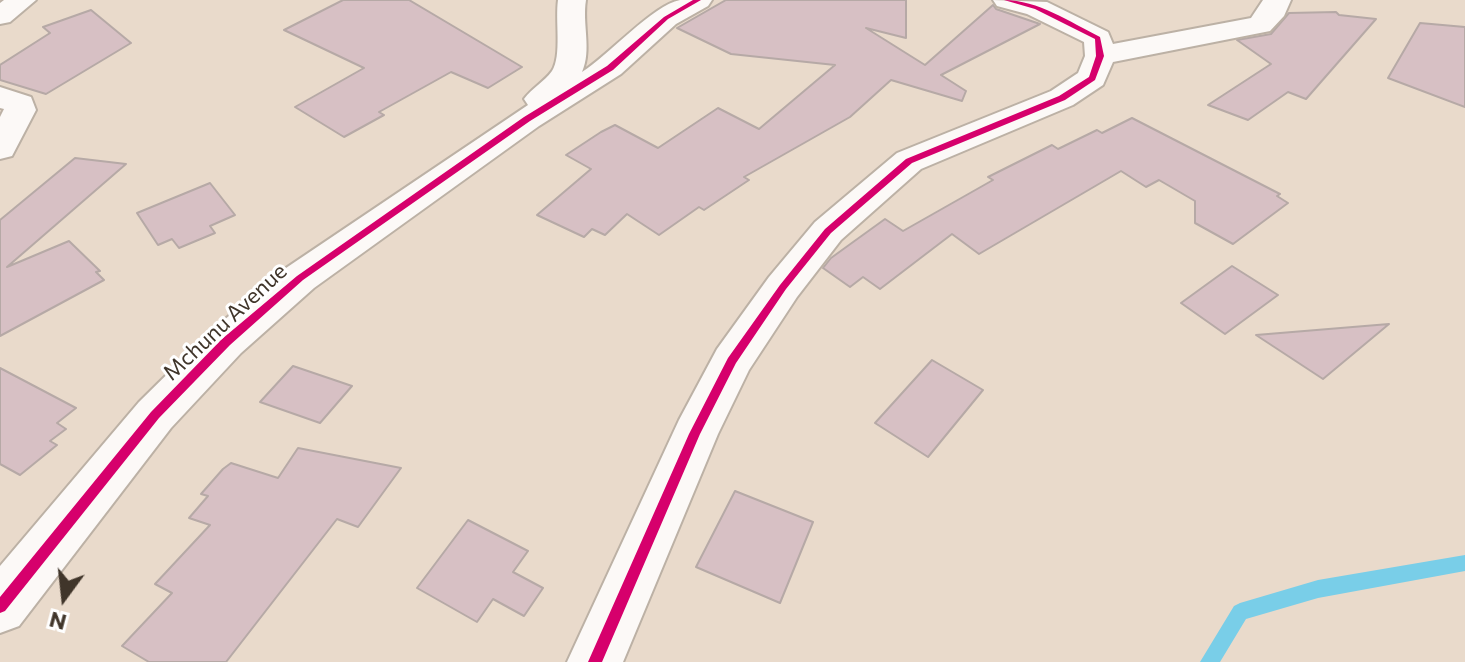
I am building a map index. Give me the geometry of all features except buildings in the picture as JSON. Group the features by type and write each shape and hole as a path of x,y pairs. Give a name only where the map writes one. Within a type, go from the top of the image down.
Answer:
{"street":[{"path":"0,16 22,0"},
{"path":"527,119 535,103 562,82 574,60 570,27 572,0"},
{"path":"527,119 610,68 666,18 698,0"},
{"path":"595,662 695,434 732,361 783,287 828,231 909,161 1014,119 1092,78 1100,56 1098,38 1037,8 1007,0"},
{"path":"1100,56 1260,25 1270,16 1277,0"},
{"path":"0,97 20,104 20,110 0,149"},
{"name":"Mchunu Avenue","path":"0,607 155,415 226,342 300,278 527,119"}],"waterway":[{"path":"1209,662 1240,612 1318,589 1465,563"}],"cycle path":[{"path":"0,607 155,415 226,342 300,278 527,119 610,68 666,18 698,0"},
{"path":"595,662 695,434 732,361 783,287 828,231 909,161 1062,98 1092,78 1100,56 1098,38 1037,8 1007,0"}]}
